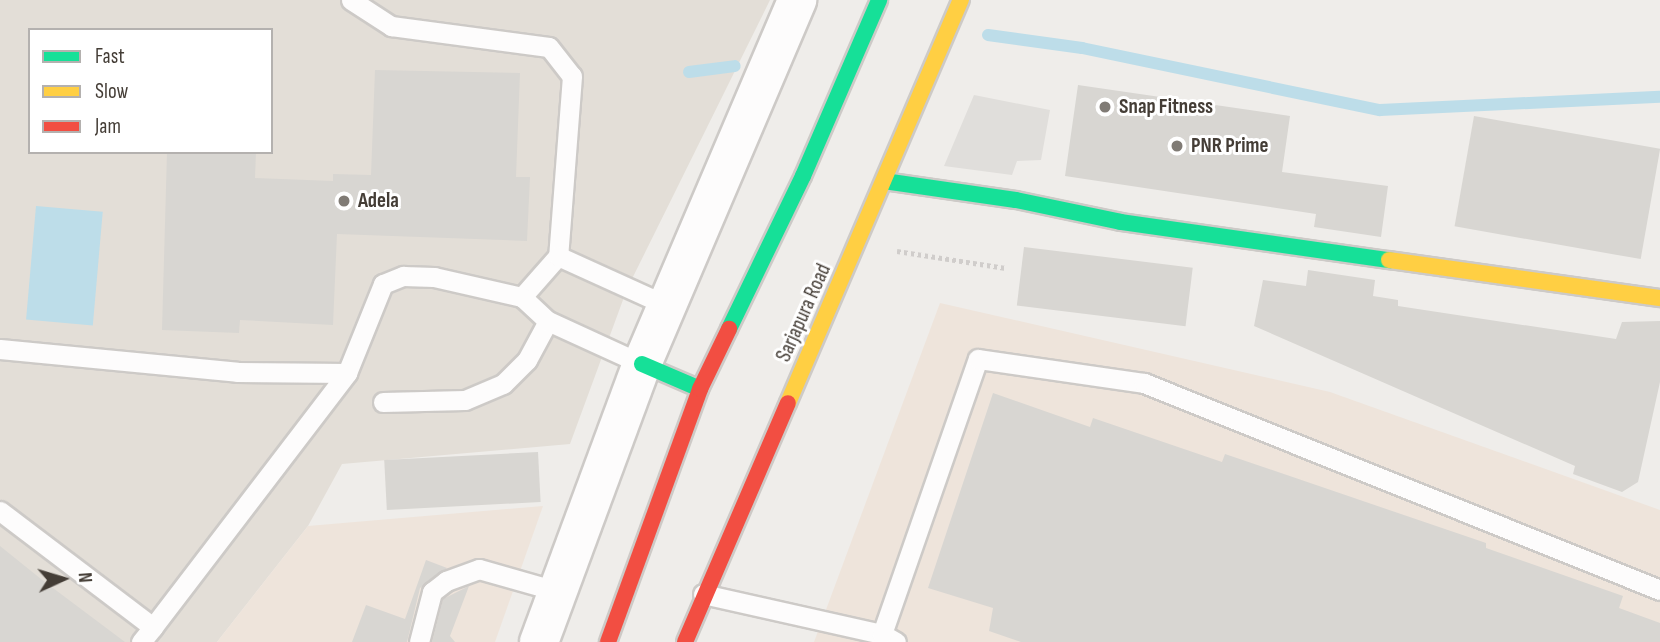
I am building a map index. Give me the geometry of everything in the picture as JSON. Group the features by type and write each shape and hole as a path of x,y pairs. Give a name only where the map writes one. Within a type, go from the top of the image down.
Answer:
{"main road":[{"path":"608,642 700,389 803,176 879,0"},
{"name":"Sarjapura Road","path":"685,642 703,594 961,0"},
{"path":"884,181 1016,200 1121,222 1660,298"},
{"path":"642,363 700,389"}],"street":[{"path":"539,642 642,363 797,0"}],"lane":[{"path":"351,0 391,26 549,47 572,76 558,256 522,298"},
{"path":"558,256 666,305"},
{"path":"0,511 147,635 346,373 383,284 403,276 433,277 522,298 548,321 642,363"},
{"path":"383,402 465,400 503,384 527,360 548,321"},
{"path":"0,348 237,372 346,373"},
{"path":"703,594 889,638 978,359 1144,383 1660,590"},
{"path":"419,642 432,592 479,569 557,591"}],"path":[{"path":"897,251 1006,268"}],"shaded area":[{"path":"0,0 770,0 627,289 570,444 342,464 308,526 217,642 0,642"},
{"path":"974,95 1050,110 1041,160 1017,161 1012,175 944,166"},
{"path":"940,303 1330,392 1660,510 1660,642 814,642"},
{"path":"543,506 495,642 217,642 308,526"}],"water":[{"path":"36,206 103,212 93,325 26,320"}],"building":[{"name":"Adela","path":"375,70 520,73 516,177 530,177 527,241 337,234 333,325 240,320 239,333 162,330 167,154 256,154 255,178 333,181 333,174 371,175"},
{"name":"PNR Prime","path":"1078,85 1290,116 1282,172 1388,186 1381,237 1314,227 1316,214 1065,176"},
{"path":"1474,116 1660,149 1641,259 1455,226"},
{"path":"1024,247 1193,268 1186,326 1017,306"},
{"path":"1308,270 1375,280 1373,296 1398,300 1398,306 1616,339 1622,322 1660,321 1660,382 1638,482 1622,492 1573,474 1575,466 1254,326 1263,280 1306,286"},
{"path":"993,393 1090,427 1093,418 1222,462 1225,454 1486,543 1486,548 1623,596 1619,608 1660,623 1660,642 1021,642 989,631 993,608 928,588"},
{"path":"538,452 541,502 387,510 384,460"},
{"path":"0,546 41,579 125,642 0,642"},
{"path":"426,560 447,568 420,588 407,642 352,642 366,605 405,619"},
{"path":"469,586 450,636 455,642 432,642 443,599"}],"waterway":[{"path":"988,35 1082,48 1380,110 1660,97"},
{"path":"689,72 735,66"}],"traffic: fast":[{"path":"729,329 803,176 879,0"},
{"path":"884,181 1016,200 1121,222 1389,260"},
{"path":"642,364 700,389"}],"traffic: slow":[{"path":"788,403 961,0"},
{"path":"1389,260 1660,298"}],"traffic: jam":[{"path":"608,642 700,389 729,329"},
{"path":"685,642 788,403"}],"place":[{"name":"Snap Fitness","path":"1105,107"},
{"name":"PNR Prime","path":"1177,146"},
{"name":"Adela","path":"344,201"}]}
